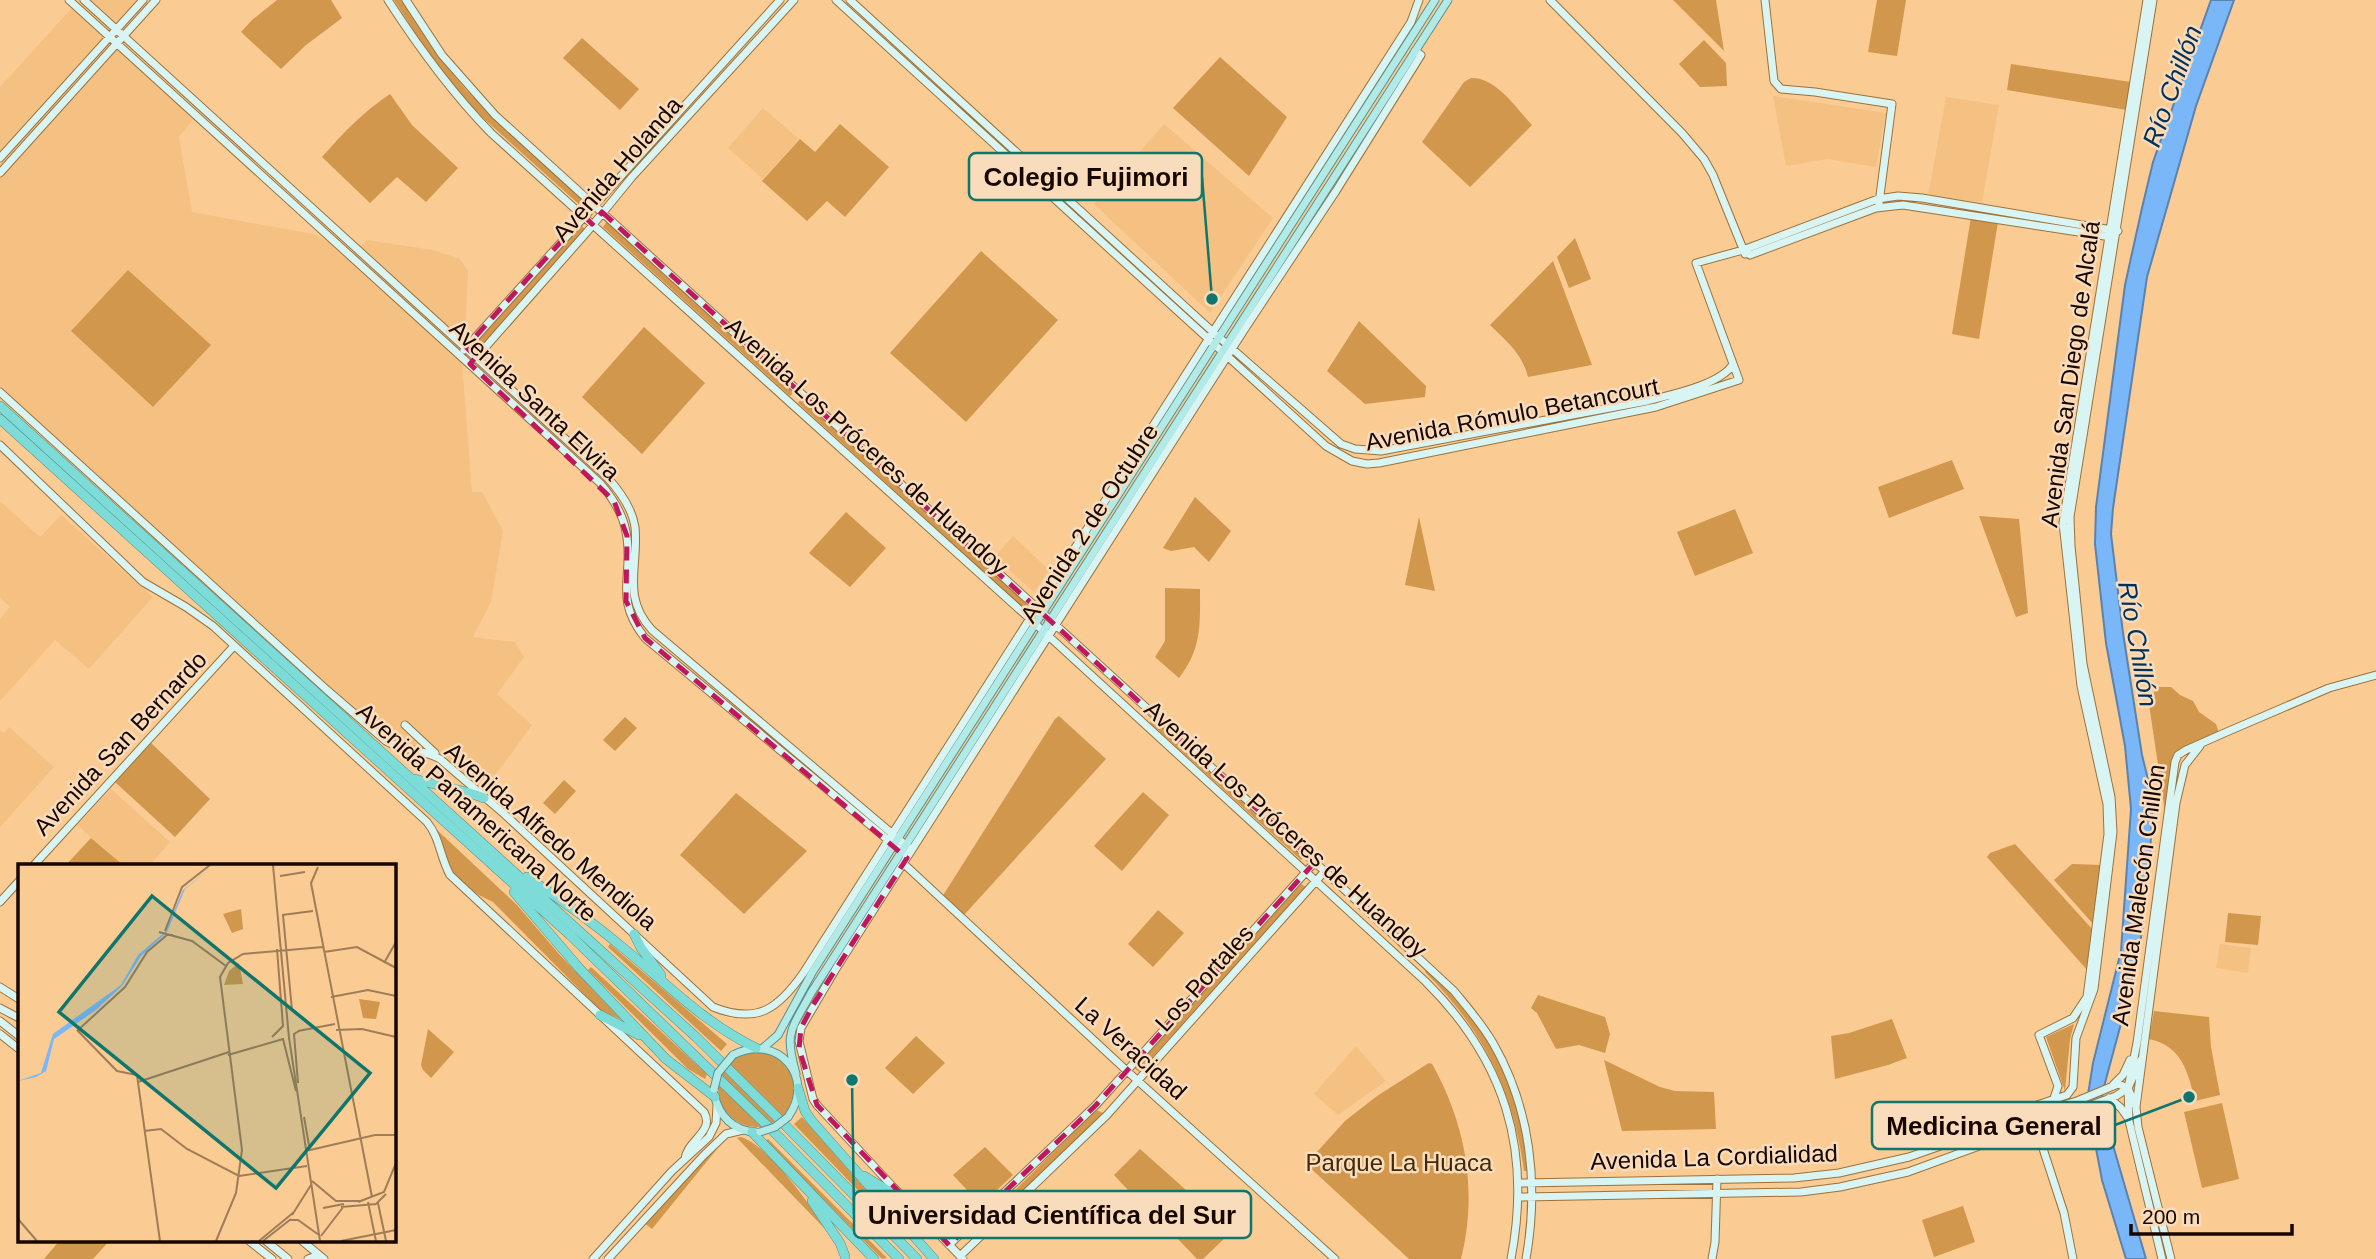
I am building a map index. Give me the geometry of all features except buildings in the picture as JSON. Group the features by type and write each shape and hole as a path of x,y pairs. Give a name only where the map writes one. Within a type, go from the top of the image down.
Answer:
{"highway":[{"name":"Avenida Panamericana Norte","path":"0,406 717,1057 917,1259"},
{"name":"Avenida Panamericana Norte","path":"0,419 333,719 497,872 570,935 688,1047 899,1259"},
{"path":"412,778 468,791 484,798"},
{"path":"505,863 543,887 625,949 731,1036 760,1048"},
{"path":"497,872 579,968 666,1059 715,1097"},
{"path":"634,934 672,990"},
{"path":"600,1015 644,1036"},
{"path":"798,1088 805,1111 811,1120 934,1259"},
{"path":"752,1131 874,1259"},
{"path":"855,1171 907,1202"},
{"path":"802,1185 847,1258"}],"main road":[{"path":"69,0 110,37 118,37"},
{"name":"Avenida Santa Elvira","path":"84,0 118,37 352,259 600,483 614,501 627,536 626,601 634,622 645,638 893,840"},
{"path":"118,37 143,0"},
{"path":"0,173 118,37 156,0"},
{"name":"Avenida Los Próceres de Huandoy","path":"388,0 430,62 468,109 497,138 1032,621 1417,974 1455,1012 1490,1066 1507,1113 1518,1167 1517,1225 1511,1259"},
{"name":"Avenida Los Próceres de Huandoy","path":"406,0 460,78 495,115 1454,991 1494,1044 1521,1110 1528,1138 1532,1183 1531,1230 1526,1259"},
{"name":"Avenida Holanda","path":"459,355 780,0"},
{"name":"Avenida Holanda","path":"470,365 602,212 793,0"},
{"name":"Avenida Rómulo Betancourt","path":"836,0 1213,337 1332,437 1348,446 1381,451 1647,401 1678,393 1724,375 1733,364"},
{"name":"Avenida Rómulo Betancourt","path":"850,0 1213,337"},
{"name":"Avenida 2 de Octubre","path":"760,1048 778,1035 813,971 893,840 1411,22 1419,0"},
{"name":"Avenida 2 de Octubre","path":"1213,337 1435,0"},
{"name":"Avenida 2 de Octubre","path":"796,1074 788,1047 789,1035 1418,53 1448,0"},
{"path":"1550,0 1682,133 1704,159 1744,254"},
{"path":"1765,0 1774,81 1781,89 1892,104 1879,203"},
{"name":"Avenida San Diego de Alcalá","path":"2147,0 2148,15"},
{"name":"Avenida San Diego de Alcalá","path":"2032,1114 2037,1105 2067,1095 2073,1087 2076,1038 2094,989 2112,832 2111,797 2083,664 2070,529 2072,499 2134,99 2153,0"},
{"path":"0,158 110,37"},
{"name":"Avenida Santa Elvira","path":"118,37 466,347 606,476 623,496 635,527 633,593 642,619 786,742 906,854"},
{"name":"Avenida 2 de Octubre","path":"1228,350 1415,65 1418,53"},
{"path":"1733,364 1696,263 1763,251 1898,196 1922,198 2113,234"},
{"name":"Avenida San Diego de Alcalá","path":"2054,1098 2058,1086 2039,1035 2073,1018 2087,997 2108,834 2107,804 2081,686 2063,523 2113,234"},
{"path":"352,259 359,251"},
{"name":"Avenida Rómulo Betancourt","path":"1228,350 1326,446 1352,461 1367,464 1656,407 1739,380 1733,364"},
{"name":"Avenida Alfredo Mendiola","path":"0,392 386,741 397,746 429,752 440,759 502,812 713,1007 743,1015 767,1010 788,995 798,981"},
{"path":"1,448 143,582 213,626 428,822 439,841 450,875 704,1112 708,1122 686,1150 685,1159"},
{"name":"Avenida San Bernardo","path":"35,864 234,646"},
{"path":"2203,743 2329,688 2376,675"},
{"path":"405,725 440,759"},
{"name":"Avenida Malecón Chillón","path":"2162,1259 2129,1121 2128,1088 2137,1043 2175,762 2178,755 2203,743"},
{"name":"Avenida Malecón Chillón","path":"2171,1259 2138,1128 2136,1107 2180,780 2185,765 2203,743"},
{"name":"Avenida 2 de Octubre","path":"798,981 893,840"},
{"name":"La Veracidad","path":"906,854 938,898 1335,1259"},
{"name":"Los Portales","path":"949,1245 1096,1105 1315,862"},
{"name":"Los Portales","path":"961,1258 1107,1115 1325,871"},
{"path":"0,902 18,882"},
{"path":"1417,974 1426,965"},
{"path":"0,987 18,998"},
{"name":"Avenida 2 de Octubre","path":"813,998 801,1028 799,1041 817,1105 907,1202"},
{"path":"0,1008 18,1017"},
{"path":"0,1021 18,1035"},
{"path":"0,1034 18,1048"},
{"path":"2110,1087 2123,1075 2137,1043"},
{"path":"593,1259 713,1131 718,1073 733,1055 760,1048 782,1056 796,1074 798,1088 796,1104 788,1117 775,1127 726,1134 608,1259"},
{"path":"2128,1088 2141,1060"},
{"path":"2110,1087 2118,1084 2128,1088 2136,1107"},
{"name":"Avenida La Cordialidad","path":"1518,1197 1801,1192 1877,1179 1909,1171 2035,1125 2110,1087"},
{"name":"Avenida La Cordialidad","path":"1518,1183 1794,1178 1878,1166 2032,1114 2109,1098 2128,1088"},
{"path":"715,1097 730,1123 752,1131"},
{"path":"2109,1098 2121,1108 2129,1121"},
{"path":"2032,1114 2063,1213 2073,1259"},
{"path":"1712,1259 1717,1179"},
{"path":"907,1202 961,1258"},
{"path":"251,1242 272,1259"},
{"path":"267,1242 288,1259"},
{"path":"303,1242 322,1257"},
{"path":"309,1259 322,1257"}],"highlighted area":[{"path":"602,212 1315,862 1096,1105 949,1245 817,1105 799,1049 801,1028 813,1005 907,858 645,638 626,601 627,536 614,501 470,364 476,357 466,347 584,216 592,224"}],"shaded area":[{"path":"79,0 149,0 117,37 197,114 179,137 192,212 313,234 353,253 367,240 433,250 460,259 468,271 465,339 461,349 472,492 482,492 503,531 491,602 473,637 515,642 524,657 497,694 532,725 485,789 465,786 432,759 391,750 295,668 0,397 0,87"},
{"path":"1773,96 1886,113 1876,167 1827,159 1786,166"},
{"path":"1946,97 1999,105 1982,203 1928,196"},
{"path":"763,108 799,139 763,179 728,148"},
{"path":"1164,124 1273,218 1210,313 1094,204"},
{"path":"0,501 40,537 61,515 153,597 89,669 55,640 0,701 0,619 10,607 0,597"},
{"path":"1013,536 1049,570 1034,592 995,557"},
{"path":"9,727 54,767 0,827 0,730 4,733"},
{"path":"111,789 170,842 151,864 122,864 77,825"},
{"path":"2220,944 2251,948 2248,973 2216,968"},
{"path":"1356,1046 1386,1081 1338,1115 1314,1094"}],"green space":[{"path":"277,0 331,0 342,18 306,45 281,69 241,32"},
{"path":"394,0 403,0 442,61 467,91 587,201 582,207 472,108 428,53"},
{"path":"1673,0 1716,0 1724,51"},
{"path":"1877,0 1906,0 1897,56 1868,52"},
{"path":"582,38 639,89 620,110 563,58"},
{"path":"1704,40 1726,63 1727,86 1700,87 1679,64"},
{"path":"1220,57 1287,117 1249,176 1173,108"},
{"path":"2011,64 2131,82 2127,110 2007,90"},
{"path":"1471,78 1480,79 1497,88 1532,125 1470,187 1422,142 1464,82"},
{"path":"390,94 412,125 458,168 426,202 397,177 370,203 322,157 354,123"},
{"path":"840,124 889,167 845,217 827,201 807,221 762,181 800,139 815,152"},
{"path":"1971,217 1998,222 1979,339 1952,334"},
{"path":"608,220 796,390 790,396 603,227"},
{"path":"581,225 587,231 480,348 473,343"},
{"path":"1575,238 1591,279 1569,288 1557,257"},
{"path":"981,251 1058,320 966,422 890,353"},
{"path":"1553,261 1592,365 1528,377 1518,354 1490,325"},
{"path":"128,270 211,345 153,407 71,331"},
{"path":"1359,321 1426,386 1425,397 1365,404 1327,371"},
{"path":"644,327 705,383 642,454 582,397"},
{"path":"802,398 1029,602 1023,608 798,403"},
{"path":"1952,460 1964,489 1889,518 1878,487"},
{"path":"1195,497 1231,531 1209,562 1194,547 1171,551 1163,548"},
{"path":"1735,509 1753,553 1695,576 1677,532"},
{"path":"846,512 886,548 850,587 809,553"},
{"path":"1979,516 2019,519 2028,613 2016,617"},
{"path":"1419,517 1435,591 1405,585"},
{"path":"1165,588 1200,589 1196,646 1179,678 1155,657 1165,641"},
{"path":"2159,687 2171,687 2193,701 2199,712 2216,724 2219,733 2174,753 2165,812 2149,704 2150,696"},
{"path":"1059,716 1106,759 964,915 942,897"},
{"path":"625,717 637,728 615,751 603,740"},
{"path":"1152,719 1305,857 1301,860 1150,723"},
{"path":"151,743 210,799 175,837 115,782"},
{"path":"564,780 576,791 555,814 543,803"},
{"path":"1143,792 1169,815 1122,871 1094,846"},
{"path":"736,793 807,851 744,914 680,855"},
{"path":"436,829 517,905 622,1020 600,1010 493,902 460,882 448,866"},
{"path":"91,838 122,864 67,864"},
{"path":"2015,844 2093,930 2088,971 1987,857 1990,853"},
{"path":"2072,864 2101,865 2094,925 2054,880"},
{"path":"1301,884 1305,889 1139,1072 1134,1068"},
{"path":"1158,910 1184,933 1153,967 1128,944"},
{"path":"2228,913 2261,916 2258,945 2225,942"},
{"path":"610,944 727,1044 721,1051 608,947"},
{"path":"591,967 707,1074 705,1079 688,1069 588,970"},
{"path":"1429,968 1459,1001 1496,1055 1520,1117 1530,1171 1524,1171 1512,1113 1492,1063 1463,1016 1425,972"},
{"path":"1538,995 1605,1017 1610,1034 1605,1053 1579,1045 1556,1049 1537,1013 1531,1008"},
{"path":"2154,1011 2209,1017 2211,1047 2220,1095 2195,1101 2182,1062 2169,1048 2149,1039"},
{"path":"1892,1019 1907,1058 1835,1079 1831,1036"},
{"path":"2074,1024 2070,1039 2065,1091 2046,1037"},
{"path":"428,1029 454,1052 431,1078 421,1065"},
{"path":"916,1036 945,1063 913,1094 885,1068"},
{"path":"756,1051 770,1054 783,1062 791,1075 794,1089 791,1103 783,1116 770,1124 756,1127 742,1124 729,1116 721,1103 718,1089 721,1075 729,1062 742,1054"},
{"path":"1604,1060 1660,1087 1675,1091 1714,1092 1716,1129 1622,1131"},
{"name":"Parque La Huaca","path":"1429,1063 1444,1087 1453,1110 1466,1159 1468,1209 1461,1259 1409,1259 1306,1164 1345,1121 1377,1096"},
{"path":"2222,1103 2239,1179 2202,1188 2184,1112"},
{"path":"1096,1110 1103,1113 1102,1115 997,1217 992,1213"},
{"path":"802,1117 906,1235 903,1237 794,1124"},
{"path":"737,1138 752,1142 775,1163 799,1191 825,1229"},
{"path":"768,1139 887,1258 882,1259 766,1141"},
{"path":"721,1144 652,1229 643,1222 717,1147"},
{"path":"985,1147 1013,1175 981,1205 953,1175"},
{"path":"1140,1149 1232,1231 1203,1259 1197,1259 1157,1217 1144,1230 1133,1218 1144,1207 1114,1175"},
{"path":"1963,1206 1975,1242 1934,1257 1922,1220"},
{"path":"58,1242 108,1242 93,1259 44,1259"}],"water":[{"path":"2211,0 2234,0 2196,106 2147,277 2111,534 2142,755 2153,800 2142,932 2129,994 2102,1094 2108,1128 2146,1259 2126,1259 2102,1180 2087,1101 2093,1063 2121,951 2131,809 2125,746 2106,643 2095,544 2096,507 2125,285 2142,208 2153,162"}],"place":[{"name":"Colegio Fujimori","path":"1212,299"},
{"name":"Universidad Científica del Sur","path":"852,1080"},
{"name":"Medicina General","path":"2189,1097"}],"water label":[{"name":"Río Chillón","path":"2172,86"},
{"name":"Río Chillón","path":"2138,644"}]}
